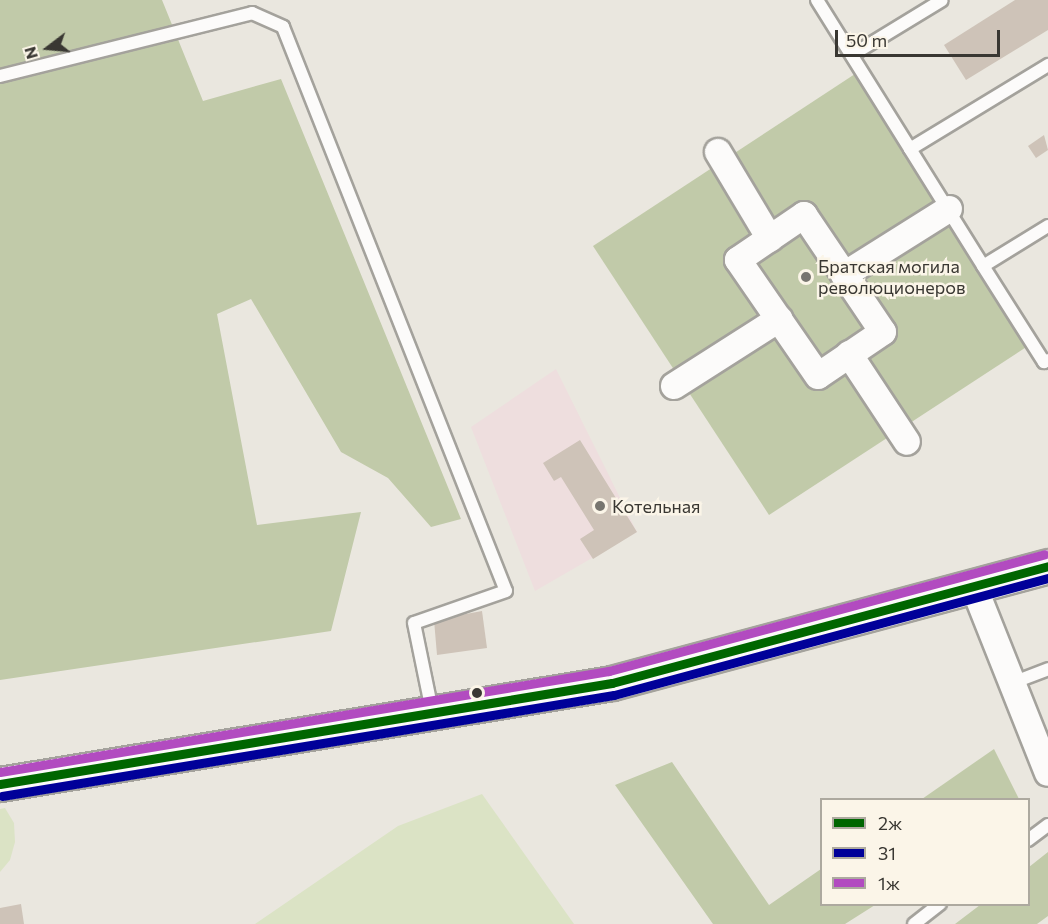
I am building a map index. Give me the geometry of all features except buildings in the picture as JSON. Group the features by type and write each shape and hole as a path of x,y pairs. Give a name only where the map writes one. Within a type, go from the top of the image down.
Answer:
{"main road":[{"path":"0,784 612,682 1048,566"}],"street":[{"path":"718,152 770,239"},
{"path":"844,275 949,209"},
{"path":"804,215 883,332 818,376 738,260 770,239 804,215"},
{"path":"674,386 779,319"},
{"path":"849,354 908,442"},
{"path":"974,587 1048,773"}],"lane":[{"path":"817,0 1044,362 1048,360"},
{"path":"852,56 942,0"},
{"path":"0,76 252,13 283,27 506,591 414,623 433,712"},
{"path":"910,149 1048,65"},
{"path":"983,266 1048,226"},
{"path":"1012,683 1048,669"},
{"path":"1030,839 1048,825"},
{"path":"914,924 937,906"}],"shaded area":[{"path":"556,369 637,532 535,591 471,427"}],"green space":[{"path":"0,0 162,0 203,101 281,79 461,519 431,527 388,478 341,452 251,299 217,314 257,525 361,512 331,631 0,680"},
{"path":"858,72 1034,342 769,515 593,246"},
{"path":"994,749 1018,798 923,798"},
{"path":"672,762 769,905 820,870 820,906 873,906 845,924 713,924 615,785"},
{"path":"482,794 574,924 255,924 398,826"},
{"path":"5,808 14,823 15,842 10,860 0,872 0,809"},
{"path":"1048,852 1048,916 1037,924 955,924 979,906 1030,906 1030,866"}],"transit line":[{"name":"1ж","path":"0,772 609,671 1045,554"},
{"name":"2ж","path":"0,784 612,683 1048,566"},
{"name":"31","path":"2,796 614,695 1048,578"}],"place":[{"name":"Братская могила революционеров","path":"806,277"},
{"name":"Котельная","path":"600,506"}]}
